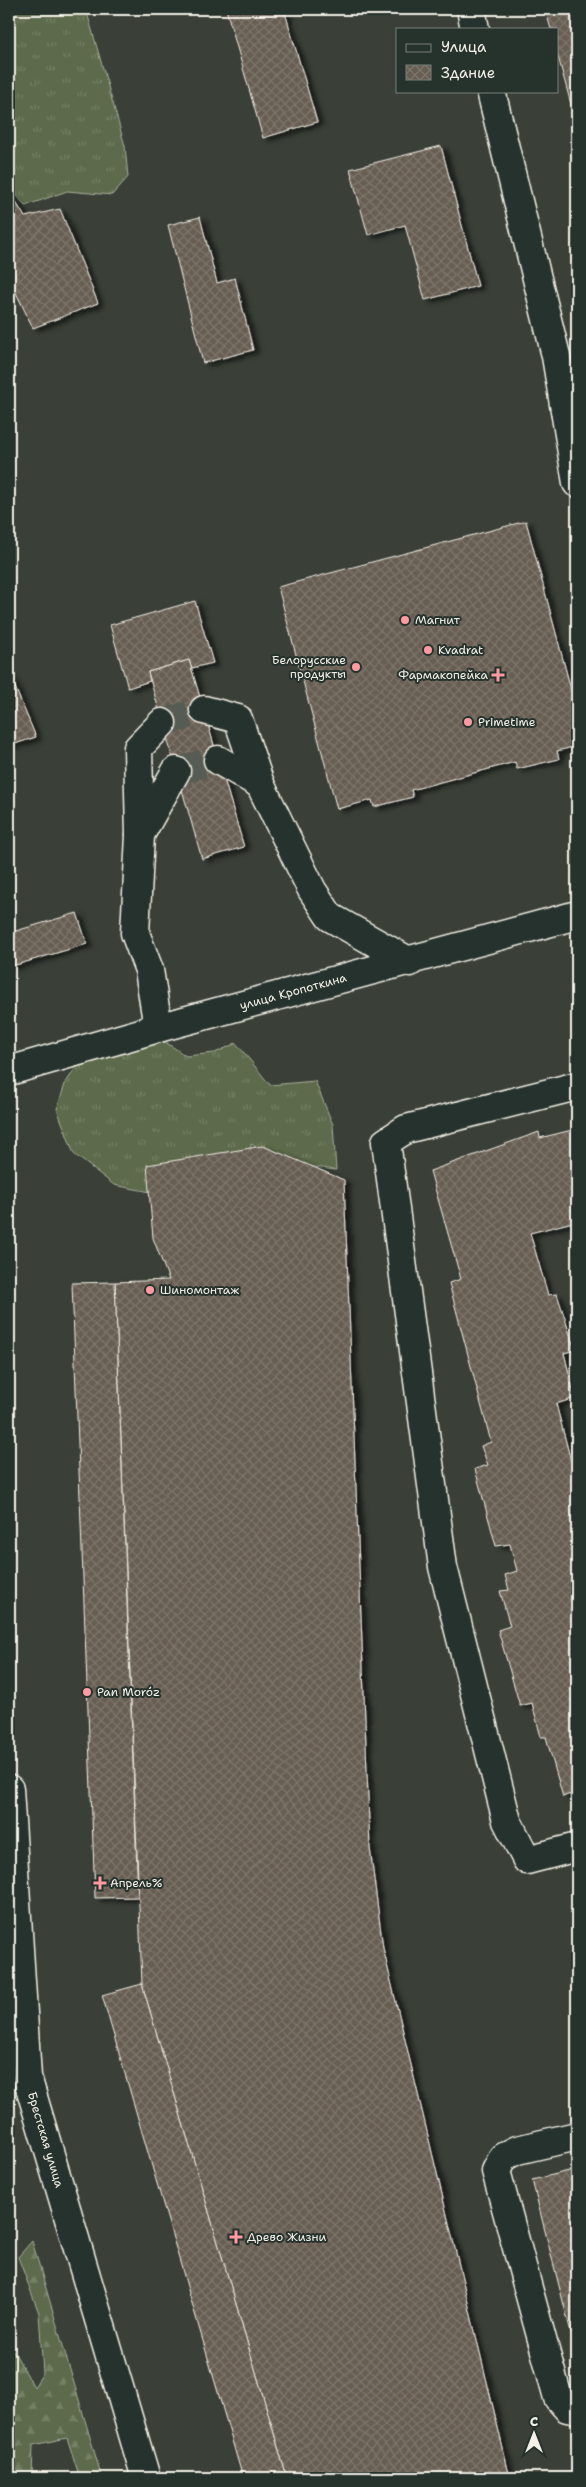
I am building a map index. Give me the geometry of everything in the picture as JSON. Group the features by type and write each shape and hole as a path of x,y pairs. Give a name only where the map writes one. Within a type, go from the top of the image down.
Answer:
{"street":[{"path":"470,9 476,28"},
{"path":"491,92 567,354 577,483"},
{"path":"204,710 238,719 260,784 312,890 330,916 410,962"},
{"path":"158,1028 149,970 135,933 140,835 138,748 162,723"},
{"path":"218,760 260,784"},
{"path":"140,835 176,771"},
{"name":"улица Кропоткина","path":"9,1071 158,1028 577,916"},
{"path":"577,1086 406,1129 386,1142 443,1567 507,1820 527,1860 577,1847"},
{"name":"Брестская улица","path":"9,1790 18,2078 146,2478"},
{"path":"577,2136 517,2150 503,2157 496,2171 558,2398 567,2408 577,2409"}],"green space":[{"path":"9,9 86,9 125,146 128,177 112,195 67,191 25,206 9,185"},
{"path":"150,1040 164,1041 186,1056 215,1053 236,1043 270,1085 315,1081 333,1125 336,1170 285,1163 251,1144 249,1171 182,1198 114,1185 74,1154 57,1109 65,1084 80,1061"},
{"path":"32,2241 102,2478 80,2478 67,2438 33,2445 32,2478 9,2478 9,2343 34,2387 43,2373 39,2313 18,2257"}],"building":[{"path":"226,9 284,9 317,122 263,138"},
{"path":"545,9 577,9 577,126 558,57 558,28 551,28"},
{"path":"441,146 478,286 425,300 405,225 368,235 350,169"},
{"path":"9,191 25,217 60,209 98,303 33,328 9,278"},
{"path":"200,217 217,283 235,278 253,350 203,363 168,225"},
{"name":"Kvadrat","path":"526,521 577,712 577,746 557,751 559,759 517,769 515,762 411,790 413,797 374,807 372,800 337,809 278,587"},
{"path":"195,601 213,663 192,668 189,660 148,672 150,681 128,688 110,625"},
{"path":"189,660 244,847 202,859 148,672"},
{"path":"9,673 36,737 9,746"},
{"path":"77,913 87,944 9,967 9,933"},
{"path":"576,1129 577,1221 530,1233 548,1295 557,1294 575,1350 564,1353 575,1398 556,1404 577,1484 577,1822 570,1794 563,1797 546,1737 541,1737 532,1703 520,1706 498,1630 510,1626 500,1591 509,1590 505,1575 517,1571 510,1544 496,1546 475,1469 488,1465 481,1446 491,1442 449,1283 461,1279 430,1171 539,1132 540,1138"},
{"path":"263,1146 344,1180 370,1848 383,1948 510,2478 287,2478 142,1984 115,1282 169,1280 153,1238 147,1165"},
{"path":"115,1282 138,1897 95,1898 72,1283"},
{"path":"142,1984 287,2478 243,2478 102,1995"},
{"path":"577,2169 577,2356 532,2180"}],"tunnel":[{"path":"162,723 204,710"},
{"path":"176,771 218,760"}],"place":[{"name":"Магнит","path":"405,620"},
{"name":"Kvadrat","path":"428,650"},
{"name":"Белорусские продукты","path":"356,667"},
{"name":"Фармакопейка","path":"498,675"},
{"name":"Primetime","path":"468,722"},
{"name":"Шиномонтаж","path":"150,1290"},
{"name":"Pan Moróz","path":"87,1692"},
{"name":"Апрель%","path":"100,1883"},
{"name":"Древо Жизни","path":"236,2237"}]}
